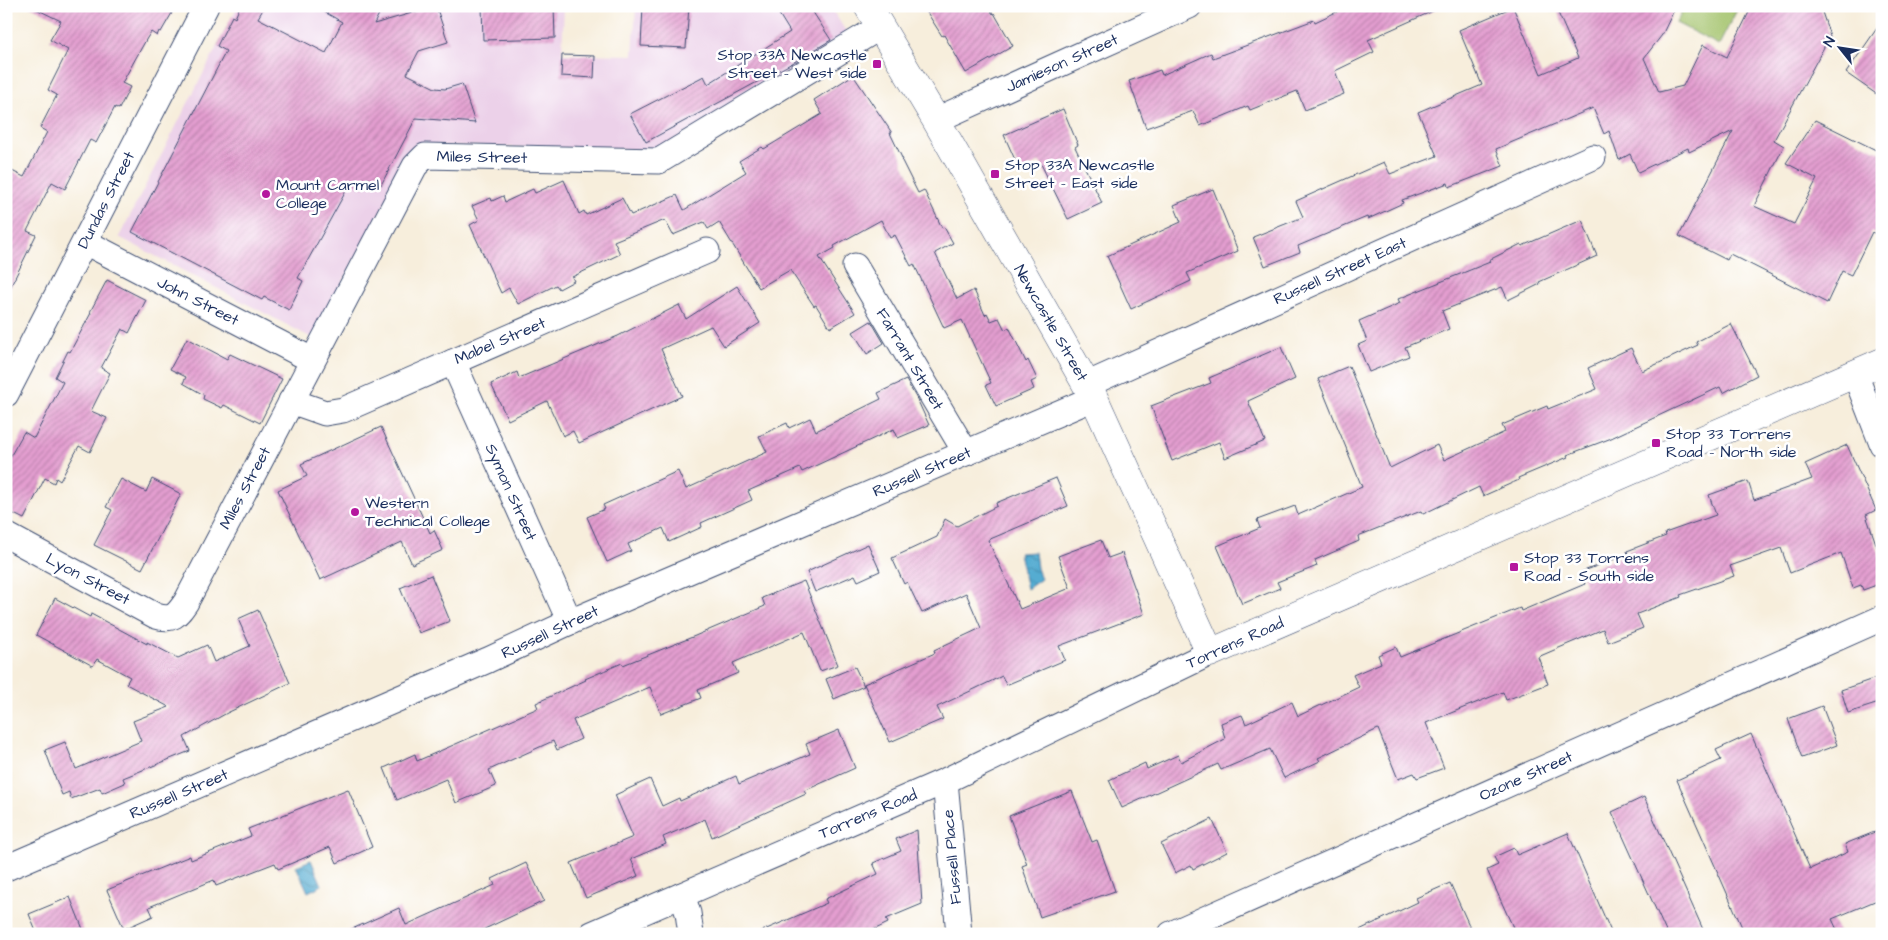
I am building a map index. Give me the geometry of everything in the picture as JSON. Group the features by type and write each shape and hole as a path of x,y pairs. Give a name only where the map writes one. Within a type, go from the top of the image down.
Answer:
{"street":[{"name":"Dundas Street","path":"6,394 206,6"},
{"name":"Jamieson Street","path":"936,120 1188,6"},
{"name":"Newcastle Street","path":"874,17 936,120 1090,391 1210,653"},
{"name":"Miles Street","path":"171,618 179,613 186,602 312,360 416,166 425,156 659,161 874,17"},
{"name":"Russell Street East","path":"1090,391 1593,157"},
{"name":"John Street","path":"85,242 312,360"},
{"name":"Mabel Street","path":"291,401 325,413 343,410 707,251"},
{"name":"Farrant Street","path":"854,266 966,453"},
{"name":"Symon Street","path":"452,362 570,622"},
{"name":"Torrens Road","path":"592,934 945,781 1210,653 1882,362"},
{"path":"1855,374 1882,444"},
{"name":"Russell Street","path":"6,868 479,664 570,622 966,453 1090,391"},
{"name":"Lyon Street","path":"6,535 156,616 171,618"},
{"name":"Ozone Street","path":"1171,934 1882,618"},
{"name":"Fussell Place","path":"945,781 959,934"},
{"path":"682,895 688,913 691,934"}],"shaded area":[{"name":"Mount Carmel College","path":"238,6 564,6 562,54 633,55 636,6 830,6 850,38 657,150 417,145 312,338 119,237"}],"green space":[{"path":"1684,6 1739,6 1719,45 1676,23"}],"water":[{"path":"1035,552 1037,568 1041,579 1027,589 1019,553"},
{"path":"311,860 322,885 308,892 296,866"}],"building":[{"path":"30,6 161,6 172,13 157,36 151,32 147,38 122,83 130,87 119,109 115,107 96,143 90,140 65,189 52,182 27,231 36,235 6,296 6,168 24,177 47,132 40,128 57,95 48,90 68,50 50,40 61,21"},
{"path":"240,6 265,6 258,18 326,53 342,22 314,6 383,6 374,24 436,6 448,42 419,51 407,74 435,88 445,89 462,84 475,123 416,118 381,185 367,178 363,188 351,182 298,278 303,281 289,310 264,297 262,300 132,232 226,51 217,46 232,16 235,18"},
{"path":"482,6 554,6 555,38 483,40"},
{"path":"643,6 689,6 686,48 641,46"},
{"path":"774,6 809,6 831,40 646,142 630,114 704,76 708,84 790,32"},
{"path":"923,6 988,6 1013,46 966,73 944,35 942,36"},
{"path":"1349,6 1444,6 1368,40 1374,52 1335,71 1344,94 1305,110 1297,91 1250,110 1248,106 1200,126 1193,111 1146,128 1129,81 1160,70 1162,75 1211,53 1213,58 1314,20 1315,22"},
{"path":"1555,6 1676,6 1662,35 1644,58 1659,92 1683,86 1703,45 1727,57 1752,6 1820,6 1830,36 1774,140 1784,146 1754,206 1794,224 1817,179 1786,163 1815,120 1882,153 1882,237 1872,232 1851,275 1842,271 1827,303 1730,254 1727,260 1679,236 1733,131 1689,152 1688,148 1638,172 1630,154 1619,160 1609,131 1604,134 1593,108 1496,149 1503,166 1449,187 1448,183 1402,200 1403,203 1368,219 1367,217 1298,246 1300,252 1265,266 1253,237 1303,217 1296,201 1384,162 1390,174 1437,156 1418,112 1482,85 1459,30 1513,7 1541,74 1578,58"},
{"path":"1882,21 1882,98 1846,73"},
{"path":"562,55 595,56 594,78 561,76"},
{"path":"853,75 892,133 890,133 918,193 924,190 942,228 944,227 953,243 935,253 957,299 974,290 985,315 987,313 991,321 999,318 1005,330 1009,327 1026,362 1028,360 1037,379 1031,382 1034,389 996,406 986,385 991,383 962,320 944,328 914,264 911,266 895,235 890,238 881,220 834,246 835,248 819,257 855,313 830,328 816,305 814,306 790,270 759,288 719,222 708,229 704,222 673,235 665,220 614,241 620,254 572,277 574,281 559,289 556,285 518,304 509,288 501,293 470,225 479,220 472,206 491,198 492,201 503,196 505,202 533,189 535,193 564,180 579,214 584,211 586,215 622,198 631,215 677,195 684,210 746,172 739,161 762,147 764,149 822,114 814,100"},
{"path":"1063,109 1078,145 1075,147 1102,203 1068,219 1040,162 1020,171 1004,135"},
{"path":"1213,189 1238,251 1187,273 1191,281 1131,309 1107,256 1181,222 1174,205"},
{"path":"1582,220 1597,256 1539,282 1540,284 1508,300 1502,287 1442,311 1449,329 1405,347 1409,356 1369,372 1358,345 1367,341 1359,321 1400,303 1398,299 1490,262 1489,260 1521,244 1522,246"},
{"path":"107,280 146,300 129,333 122,329 101,368 110,373 91,411 107,418 90,452 79,446 60,481 56,478 54,483 45,478 24,519 6,510 6,464 24,432 34,438 63,382 55,377"},
{"path":"737,286 760,323 724,346 711,326 661,349 682,396 579,443 573,431 563,436 547,401 508,420 491,384 517,372 519,378 618,336 679,305 686,319"},
{"path":"871,321 884,343 867,354 853,332"},
{"path":"1731,324 1757,375 1723,393 1720,387 1609,439 1567,455 1568,457 1518,478 1519,480 1483,496 1479,487 1423,514 1421,511 1358,536 1359,541 1315,560 1317,566 1277,582 1280,588 1242,604 1217,546 1260,528 1257,520 1295,506 1298,515 1362,487 1318,379 1349,366 1390,468 1437,445 1444,460 1505,432 1502,425 1547,406 1548,409 1597,389 1588,368 1631,348 1642,371 1698,345 1696,342"},
{"path":"187,338 227,359 230,354 282,379 260,423 224,405 222,408 203,399 204,395 183,383 186,377 170,369"},
{"path":"1281,347 1295,379 1248,401 1265,441 1225,458 1219,442 1172,461 1151,406 1211,383 1209,378"},
{"path":"906,380 929,425 898,438 894,429 802,472 800,468 748,491 752,500 701,523 702,527 669,542 663,528 628,544 631,551 607,562 587,517 605,509 603,505 678,471 686,489 767,452 759,436 787,423 789,428 810,418 816,431 881,399 878,393"},
{"path":"381,427 430,533 434,530 443,550 412,564 402,542 320,580 278,490 307,476 301,464"},
{"path":"1847,445 1876,510 1866,515 1882,561 1882,583 1863,590 1861,585 1853,588 1841,553 1790,573 1781,548 1730,566 1734,576 1680,595 1681,597 1637,614 1643,628 1608,642 1603,629 1538,657 1548,684 1506,700 1503,692 1426,723 1444,768 1417,778 1414,773 1398,779 1378,729 1318,758 1320,761 1284,778 1270,749 1221,770 1218,764 1122,808 1109,780 1145,763 1147,769 1178,755 1181,762 1225,739 1221,723 1242,715 1246,724 1292,702 1298,716 1359,687 1353,675 1381,663 1378,655 1396,647 1400,657 1520,608 1521,611 1585,584 1581,572 1628,554 1627,551 1666,536 1665,533 1716,515 1709,495 1748,481 1754,500 1812,479 1805,464"},
{"path":"1056,478 1068,506 988,540 1020,609 1070,588 1058,556 1101,540 1108,558 1122,553 1144,614 1059,646 1065,660 1006,685 1002,676 937,707 943,719 890,742 864,684 935,653 934,650 981,628 966,593 922,613 907,582 904,584 892,558 937,537 945,519 957,526 997,506 996,503"},
{"path":"121,479 146,492 152,479 181,494 142,569 94,545 112,510 106,507"},
{"path":"868,544 880,571 858,581 855,575 815,592 807,572"},
{"path":"431,575 450,621 419,633 400,588"},
{"path":"804,581 838,665 820,671 804,632 733,663 738,673 698,690 701,698 661,714 650,687 573,720 581,739 557,750 553,741 489,770 496,786 456,803 446,779 397,800 384,768 415,754 417,761 538,708 536,703 585,679 765,606 762,598"},
{"path":"55,598 90,617 91,614 178,658 207,645 214,662 250,646 238,619 258,610 290,683 227,713 184,737 190,751 123,778 125,783 102,793 100,788 71,799 69,792 62,795 45,750 65,742 76,769 141,741 133,721 169,707 126,684 130,677 97,659 93,666 36,635"},
{"path":"855,667 864,686 834,699 826,679"},
{"path":"1882,676 1882,702 1848,713 1841,690"},
{"path":"1822,706 1837,745 1802,758 1788,719"},
{"path":"839,730 855,768 804,791 806,794 712,837 705,819 663,837 666,844 631,859 638,876 586,898 571,863 633,837 615,795 650,779 662,806 679,798 680,801 736,776 739,784 810,754 806,744"},
{"path":"1751,734 1810,869 1848,852 1845,844 1882,829 1882,898 1832,919 1839,934 1745,934 1677,780 1721,760 1716,750"},
{"path":"348,789 372,847 337,863 330,847 278,869 275,863 216,886 214,880 149,907 153,916 124,929 107,890 190,856 191,860 251,836 248,829"},
{"path":"1072,791 1092,842 1097,840 1115,891 1040,917 1022,866 1027,864 1009,816"},
{"path":"1644,797 1705,934 1667,934 1612,812"},
{"path":"1212,819 1227,852 1193,869 1191,865 1175,873 1161,844"},
{"path":"917,830 922,904 886,919 888,923 865,934 755,934 827,903 825,899 878,874 873,863 901,851 896,839"},
{"path":"1568,833 1612,934 1516,934 1487,870 1498,865 1494,857 1514,848 1517,855"},
{"path":"526,863 544,901 474,934 341,934 399,908 406,925 495,885 492,879"},
{"path":"1450,883 1473,934 1351,934 1418,902 1416,898"},
{"path":"70,897 85,934 37,934 29,914"}],"place":[{"name":"Stop 33A Newcastle Street - West side","path":"877,64"},
{"name":"Stop 33A Newcastle Street - East side","path":"995,174"},
{"name":"Mount Carmel College","path":"266,194"},
{"name":"Stop 33 Torrens Road - North side","path":"1656,443"},
{"name":"Western Technical College","path":"355,512"},
{"name":"Stop 33 Torrens Road - South side","path":"1514,567"}]}
